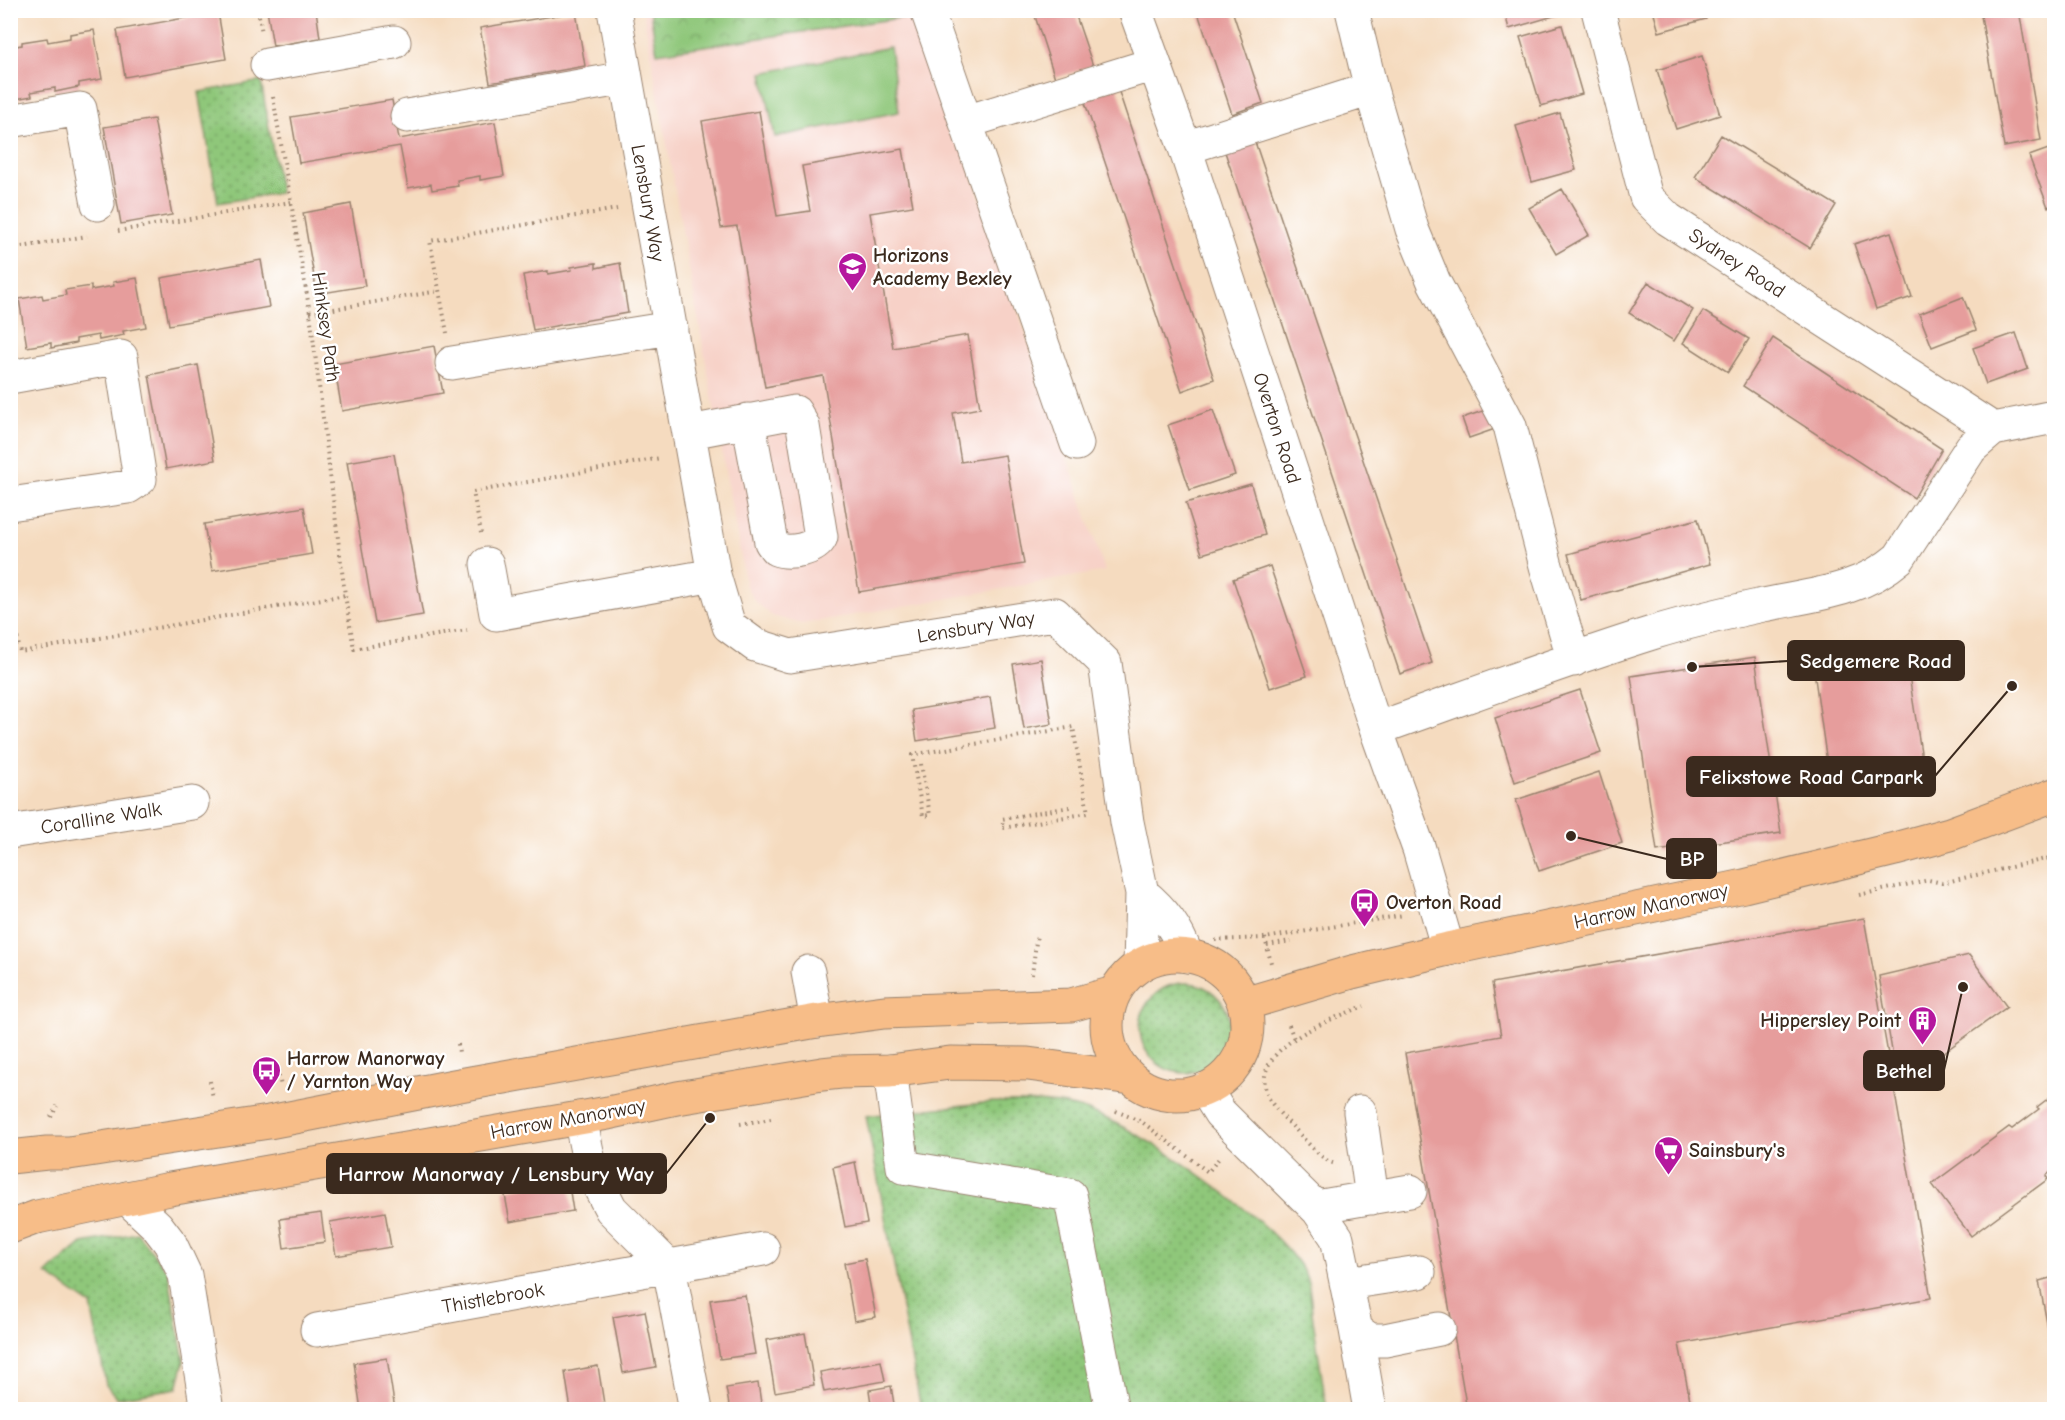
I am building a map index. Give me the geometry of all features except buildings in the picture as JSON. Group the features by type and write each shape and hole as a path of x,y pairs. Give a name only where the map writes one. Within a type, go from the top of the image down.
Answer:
{"main road":[{"name":"Harrow Manorway","path":"1244,1004 1352,972 1448,949 1736,888 1895,849 1950,834 2055,795"},
{"path":"1163,956 1203,959 1222,972 1235,987 1244,1004 1246,1035 1239,1054 1228,1072 1204,1089 1187,1094 1169,1095 1154,1091 1131,1078 1110,1046 1106,1021 1114,993 1127,976 1140,965 1163,956"},
{"path":"10,1157 69,1153 269,1122 454,1086 817,1021 884,1012 1071,1005 1114,993"},
{"name":"Harrow Manorway","path":"10,1227 37,1217 127,1198 580,1118 677,1098 822,1074 890,1071 950,1063 1028,1064 1131,1078"}],"street":[{"name":"Lensbury Way","path":"614,10 714,575 729,626 755,645 790,656 1055,614 1106,663 1127,822 1142,893 1140,965"},
{"path":"927,10 1077,444"},
{"name":"Overton Road","path":"1135,10 1185,148 1376,729 1419,849 1448,949"},
{"path":"1352,10 1371,89 1412,229 1434,282 1510,426 1546,566 1574,660"},
{"name":"Sydney Road","path":"1598,10 1646,197 1656,208 1668,219 1993,429"},
{"path":"267,64 394,42"},
{"path":"966,122 1154,64"},
{"path":"407,116 626,78"},
{"path":"1185,148 1371,89"},
{"path":"10,121 80,109 101,224"},
{"path":"452,363 671,328"},
{"path":"10,377 121,357 140,479 128,487 10,504"},
{"path":"1376,729 1652,633 1761,605 1836,591 1871,578 1887,569 1899,558 1971,448 1993,429 2055,417"},
{"path":"691,442 748,420"},
{"path":"487,564 496,614 714,575"},
{"name":"Coralline Walk","path":"10,832 192,803"},
{"path":"1142,893 1170,920 1180,936 1187,956"},
{"path":"808,972 817,1021"},
{"path":"890,1071 903,1167 1070,1195 1112,1410"},
{"path":"1204,1089 1220,1113 1316,1207 1337,1238 1370,1410"},
{"path":"1360,1112 1372,1198"},
{"path":"580,1118 589,1161 611,1209 669,1267 696,1410"},
{"path":"1316,1207 1410,1191"},
{"path":"127,1198 157,1226 170,1243 184,1275 207,1410"},
{"name":"Thistlebrook","path":"316,1330 763,1249"},
{"path":"1347,1283 1419,1272"},
{"path":"1356,1330 1370,1340 1384,1340 1438,1329"}],"path":[{"name":"Hinksey Path","path":"258,10 310,313 345,595 354,649 478,628 476,617 496,614"},
{"path":"10,249 101,224 291,202"},
{"path":"452,363 430,241 648,204"},
{"path":"310,313 439,291"},
{"path":"487,564 473,492 691,442"},
{"path":"14,620 20,652 345,595"},
{"path":"921,764 930,815 923,816 912,755 1073,727 1088,813 1003,828 1002,819 1070,807"},
{"path":"1850,897 1929,880 1942,883 2055,857"},
{"path":"1187,956 1207,940 1265,938 1414,914"},
{"path":"1032,982 1037,934"},
{"path":"1265,938 1267,948 1291,941"},
{"path":"1316,1025 1274,1055 1267,1068 1265,1084 1270,1100 1279,1113 1329,1163 1338,1164 1366,1157"},
{"path":"1291,1030 1294,1039"},
{"path":"1263,1108 1270,1100"},
{"path":"51,1117 57,1106"},
{"path":"1110,1109 1142,1122 1208,1172 1214,1164"}],"shaded area":[{"name":"Horizons Academy Bexley","path":"643,11 917,11 1105,571 802,624 772,616 754,600 746,586"}],"green space":[{"path":"912,10 913,16 657,53 650,11"},
{"path":"890,47 899,112 775,137 762,73"},
{"path":"261,81 280,193 218,203 199,92"},
{"path":"1185,983 1202,987 1217,996 1226,1011 1230,1028 1226,1045 1217,1060 1202,1069 1185,1073 1168,1069 1153,1060 1144,1045 1140,1028 1144,1011 1153,996 1168,987"},
{"path":"992,1102 1060,1104 1082,1109 1107,1119 1138,1135 1208,1181 1271,1233 1294,1257 1307,1279 1327,1409 921,1409 866,1116"},
{"path":"137,1233 168,1272 184,1361 177,1388 117,1398 106,1385 91,1305 46,1274 82,1243"}],"place":[{"name":"Horizons Academy Bexley","path":"852,292"},
{"name":"Sedgemere Road","path":"1692,667"},
{"name":"Felixstowe Road Carpark","path":"2012,686"},
{"name":"BP","path":"1571,836"},
{"name":"Overton Road","path":"1365,928"},
{"name":"Bethel","path":"1963,987"},
{"name":"Hippersley Point","path":"1922,1046"},
{"name":"Harrow Manorway / Yarnton Way","path":"266,1096"},
{"name":"Harrow Manorway / Lensbury Way","path":"710,1118"},
{"name":"Sainsbury's","path":"1668,1176"}]}
